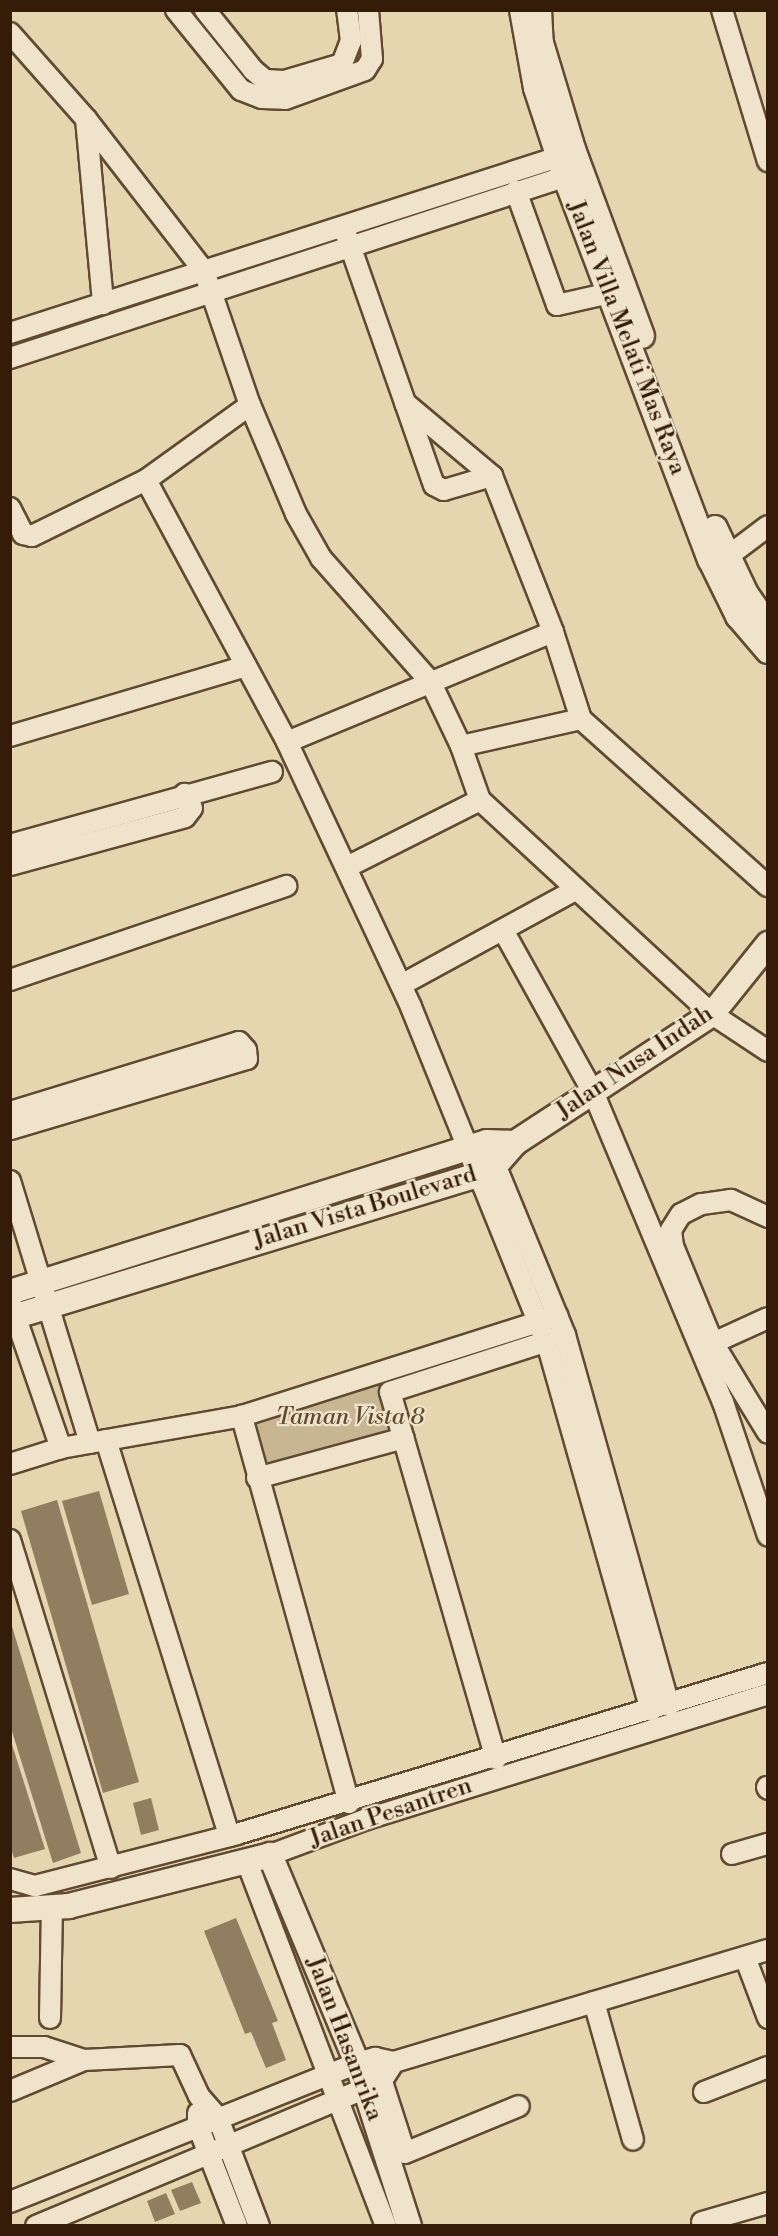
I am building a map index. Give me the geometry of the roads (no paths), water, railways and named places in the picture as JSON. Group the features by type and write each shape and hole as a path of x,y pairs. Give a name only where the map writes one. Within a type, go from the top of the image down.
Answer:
{"street":[{"path":"176,10 241,90 262,98 285,99 365,70 372,59 369,10"},
{"path":"205,10 254,70 265,80 284,81 342,64 351,41 347,10"},
{"name":"Jalan Villa Melati Mas Raya","path":"522,10 536,88 570,164 617,291 710,559 738,616 768,651"},
{"name":"Jalan Villa Melati Mas Raya","path":"539,10 541,43 570,164"},
{"path":"722,10 768,161"},
{"path":"14,42 86,119 204,272 250,405 296,514 321,558 430,681 461,746 480,800 712,1014 768,1051"},
{"path":"86,119 103,304"},
{"path":"10,358 516,191 570,164"},
{"path":"10,333 345,226 570,164"},
{"path":"516,191 557,304 617,291"},
{"path":"345,226 349,247 405,404 439,489 492,476"},
{"name":"Jalan Villa Melati Mas Raya","path":"617,291 727,556 768,625"},
{"path":"405,404 492,476 553,632 581,719 768,886"},
{"path":"10,508 23,534 32,536 146,480 250,405"},
{"path":"146,480 287,742 477,1146 547,1343 660,1708"},
{"path":"727,556 768,526"},
{"path":"287,742 553,632"},
{"path":"10,736 246,666"},
{"path":"461,746 581,719"},
{"path":"10,845 185,794 272,772"},
{"path":"10,865 185,817 192,808 185,794"},
{"path":"347,867 480,800"},
{"path":"10,980 286,886"},
{"path":"401,985 577,890"},
{"path":"503,930 594,1094 723,1402 768,1536"},
{"name":"Jalan Nusa Indah","path":"515,1143 594,1094 712,1014 768,944"},
{"path":"10,1112 239,1042 246,1050 247,1059 10,1128"},
{"name":"Jalan Vista Boulevard","path":"10,1292 477,1146 515,1143"},
{"name":"Jalan Vista Boulevard","path":"12,1312 47,1307 486,1170 515,1143"},
{"path":"486,1170 558,1316 565,1335 660,1708"},
{"path":"10,1181 47,1307 98,1441 229,1836"},
{"path":"768,1217 731,1200 701,1204 681,1214 671,1230 673,1246 713,1343 768,1433"},
{"path":"12,1312 61,1449"},
{"path":"10,1464 98,1441 242,1416 539,1324 558,1316"},
{"path":"713,1343 768,1318"},
{"path":"496,1758 392,1389 547,1343 565,1335"},
{"path":"242,1416 257,1478 349,1803"},
{"path":"257,1478 404,1438"},
{"path":"10,1540 111,1868"},
{"path":"10,1879 35,1886 229,1836 349,1803 768,1673"},
{"name":"Jalan Pesantren","path":"10,1910 52,1907 270,1855 367,1819 768,1694"},
{"path":"732,1854 768,1844"},
{"name":"Jalan Hasanrika","path":"270,1855 375,2061 372,2085 409,2226"},
{"path":"250,1870 386,2226"},
{"path":"50,2018 52,1907"},
{"path":"10,2202 329,2076 375,2061 594,2002 768,1950"},
{"path":"745,1957 768,2018"},
{"path":"594,2002 633,2140"},
{"path":"10,2048 44,2048 84,2060"},
{"path":"10,2091 84,2060 174,2053 184,2060 199,2096 218,2118 259,2226"},
{"path":"375,2061 372,2085 405,2153 519,2106"},
{"path":"704,2092 768,2067"},
{"path":"36,2226 209,2157 372,2085"},
{"path":"199,2096 198,2126 237,2226"},
{"path":"702,2222 768,2203"}],"park label":[{"name":"Taman Vista 8","path":"350,1418"}]}
